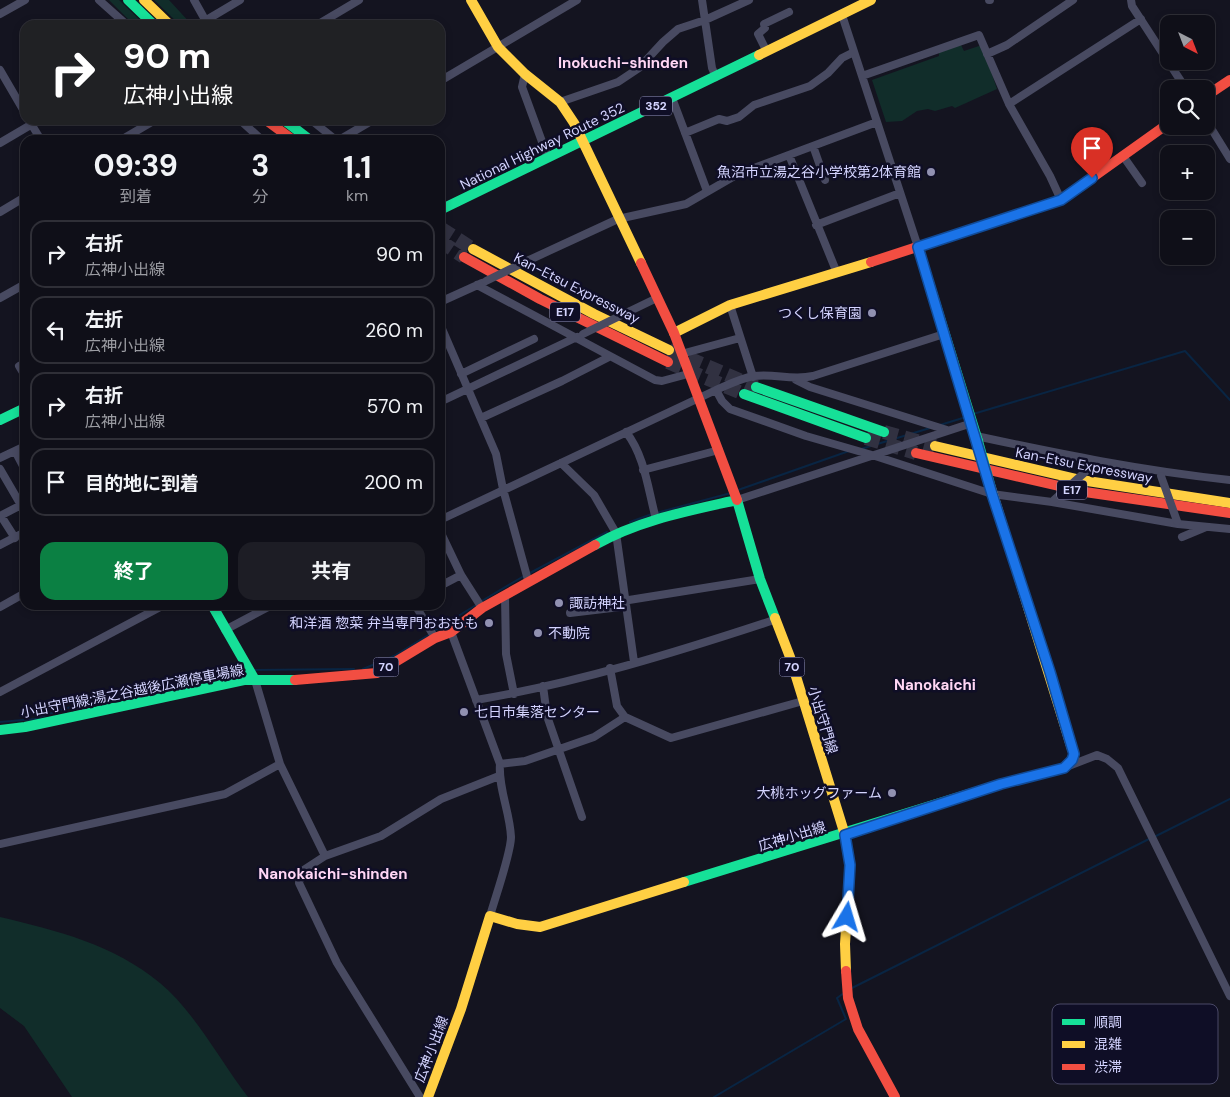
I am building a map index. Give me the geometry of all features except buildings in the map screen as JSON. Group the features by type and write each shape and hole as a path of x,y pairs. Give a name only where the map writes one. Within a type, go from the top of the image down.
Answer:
{"main road":[{"path":"128,0 149,20"},
{"path":"144,0 165,20"},
{"name":"小出守門線","path":"470,0 498,46 525,74 560,102 574,122 618,219 674,333 737,500 760,579 774,620 790,657 802,701 845,835"},
{"name":"National Highway Route 352","path":"445,208 871,0"},
{"path":"1215,90 1230,80"},
{"path":"273,125 286,135"},
{"path":"290,125 304,135"},
{"path":"674,333 730,305 838,273 1061,200 1160,129"},
{"path":"918,247 977,438 991,491 1050,672 1074,754 1072,760 1064,768"},
{"name":"Kan-Etsu Expressway","path":"473,249 594,314 669,350"},
{"name":"Kan-Etsu Expressway","path":"464,257 579,320 668,362"},
{"path":"756,387 884,432"},
{"path":"744,394 866,438"},
{"path":"0,420 20,413"},
{"name":"Kan-Etsu Expressway","path":"935,446 1029,470 1094,483 1230,503"},
{"name":"Kan-Etsu Expressway","path":"916,453 1085,492 1230,513"},
{"name":"小出守門線;湯之谷越後広瀬停車場線","path":"0,730 25,727 244,680 290,680 377,673 435,638 451,632 482,608 505,596 528,580 616,533 656,520 737,500"},
{"path":"215,610 255,680"},
{"name":"広神小出線","path":"428,1097 461,1009 490,916 540,928 845,835 1001,784 1064,768"},
{"name":"70","path":"845,835 850,865 845,944 848,998 858,1028 894,1097"}],"street":[{"path":"0,14 25,0"},
{"path":"99,0 121,20"},
{"path":"194,0 202,20"},
{"path":"210,20 240,0"},
{"path":"325,20 359,0"},
{"path":"445,78 577,0"},
{"path":"702,0 712,68 716,77"},
{"path":"560,102 618,82 639,68 672,34 686,26 705,20 749,0"},
{"path":"987,54 1007,45 1073,0"},
{"path":"1131,0 1132,6 1180,80"},
{"path":"765,48 758,34 765,28 764,24 789,12"},
{"path":"842,15 918,247"},
{"path":"1009,104 1141,19"},
{"path":"862,76 979,35 1009,104 1050,176 1061,200"},
{"path":"685,134 720,119 727,121 739,117 754,105 810,86 828,73 842,58 854,52"},
{"path":"0,70 20,104"},
{"path":"525,74 522,87 548,158"},
{"path":"672,98 707,191"},
{"path":"445,300 618,219 686,204 738,174 877,122"},
{"path":"0,143 26,125"},
{"path":"130,135 146,125"},
{"path":"246,125 256,135"},
{"path":"318,125 331,135"},
{"path":"347,135 364,125"},
{"path":"1215,135 1230,159"},
{"path":"813,146 825,180"},
{"path":"789,155 816,225 838,273"},
{"path":"1123,156 1142,184"},
{"path":"816,225 900,193"},
{"path":"0,212 20,200"},
{"path":"478,286 574,339 655,380 662,381 688,374"},
{"path":"0,298 20,287"},
{"path":"445,400 657,298"},
{"path":"730,305 753,376"},
{"path":"796,380 944,334"},
{"path":"445,336 496,454 503,490 528,580"},
{"path":"681,354 740,338"},
{"path":"461,374 534,339"},
{"path":"481,418 609,357"},
{"path":"445,518 698,397 753,376 778,376 796,380 810,387 947,430"},
{"path":"716,390 722,401 730,409 806,436 991,491 1207,527 1230,529"},
{"path":"737,500 972,423"},
{"path":"626,432 636,444 656,520"},
{"path":"977,438 1161,475 1230,480"},
{"path":"0,458 20,448"},
{"path":"643,470 719,450"},
{"path":"15,451 20,460"},
{"path":"561,463 594,495 616,533 634,662"},
{"path":"1053,501 1095,463"},
{"path":"0,469 20,501"},
{"path":"1161,475 1178,522"},
{"path":"15,538 1,516 20,509"},
{"path":"1182,537 1207,527"},
{"path":"0,545 20,535"},
{"path":"445,541 461,575 482,608"},
{"path":"445,583 461,575"},
{"path":"570,613 620,607 629,600 760,579"},
{"path":"505,596 506,654 514,694"},
{"path":"0,607 20,597"},
{"path":"0,692 155,610"},
{"path":"226,630 263,610"},
{"path":"418,610 435,638"},
{"path":"476,700 514,694 686,649 774,620"},
{"path":"451,632 500,764 499,776 506,799 511,838 490,916"},
{"path":"610,668 617,706 625,717 671,738 802,701"},
{"path":"255,680 280,764 325,856"},
{"path":"543,686 546,716 582,816"},
{"path":"500,764 525,761 594,737 625,717"},
{"path":"1064,768 1097,755 1107,759 1118,768 1230,996"},
{"path":"0,844 225,794 280,764"},
{"path":"420,1097 337,963 303,895 299,883 302,871 325,856 381,836 441,799 499,776"}],"green space":[{"path":"109,0 119,0 140,20 129,20"},
{"path":"154,0 169,0 187,20 175,20"},
{"path":"961,45 964,51 982,45 997,89 955,108 952,106 935,111 928,109 917,111 902,121 886,122 872,80 939,56 939,52"},
{"path":"0,917 64,934 104,949 123,958 160,983 196,1022 248,1097 72,1097 24,1026 0,1008"}],"waterway":[{"path":"973,414 1185,351 1230,400"},
{"path":"940,425 966,417"},
{"name":"Kan-Etsu Expressway","path":"861,449 930,428"},
{"path":"738,490 849,451"},
{"path":"656,513 731,493"},
{"path":"630,522 652,514"},
{"path":"528,574 607,532"},
{"path":"480,602 524,576"},
{"path":"434,631 476,605"},
{"path":"363,669 394,656 430,634"},
{"path":"254,670 354,669"},
{"path":"0,722 35,719 60,710 176,679 244,670"},
{"path":"1154,837 1230,799"},
{"path":"852,988 1149,839"},
{"path":"714,1097 846,1019 837,998 844,993"}],"tunnel":[{"path":"445,231 473,249"},
{"path":"445,244 464,257"},
{"path":"669,350 756,387"},
{"path":"668,362 744,394"},
{"path":"884,432 935,446"},
{"path":"866,438 916,453"}],"traffic: fast":[{"path":"128,0 149,20"},
{"path":"445,208 759,55"},
{"path":"290,125 304,135"},
{"path":"918,247 978,441"},
{"path":"756,387 884,432"},
{"path":"744,394 866,438"},
{"path":"0,420 20,410"},
{"path":"978,441 991,488"},
{"path":"595,545 612,536 646,523 682,512 737,500 760,579 775,618"},
{"path":"215,610 255,680"},
{"path":"0,730 25,727 244,680 295,680"},
{"path":"684,882 1001,784 1064,768 1072,760 1074,754 1072,749"}],"traffic: slow":[{"path":"144,0 165,20"},
{"path":"471,0 498,47 525,74 560,102 574,123 641,263"},
{"path":"759,55 871,0"},
{"path":"473,249 594,314 669,350"},
{"path":"674,333 730,305 871,262"},
{"path":"935,446 1081,480 1230,503"},
{"path":"991,488 1072,749"},
{"path":"775,618 790,657 845,835 850,865 845,944 846,971"},
{"path":"428,1097 461,1009 490,916 517,924 540,927 684,882"}],"traffic: jam":[{"path":"1215,90 1230,80"},
{"path":"273,125 286,135"},
{"path":"871,262 1061,200 1160,129"},
{"path":"464,257 540,299 668,362"},
{"path":"641,263 674,333 737,500"},
{"path":"916,453 1085,492 1230,513"},
{"path":"295,680 377,673 435,638 451,632 482,608 595,545"},
{"path":"846,971 848,998 858,1029 895,1097"}],"place":[{"name":"魚沼市立湯之谷小学校第2体育館","path":"931,172"},
{"name":"つくし保育園","path":"872,313"},
{"name":"諏訪神社","path":"559,603"},
{"name":"和洋酒 惣菜 弁当専門おおもも","path":"489,623"},
{"name":"不動院","path":"538,633"},
{"name":"七日市集落センター","path":"464,712"},
{"name":"大桃ホッグファーム","path":"892,793"}],"district":[{"name":"Inokuchi-shinden","path":"623,63"},
{"name":"Nanokaichi","path":"935,685"},
{"name":"Nanokaichi-shinden","path":"333,874"}],"route":[{"path":"847,917 850,865 845,835 1001,784 1064,768 1072,760 1074,754 1050,672 1020,585 918,247 1061,200 1092,178"}]}
